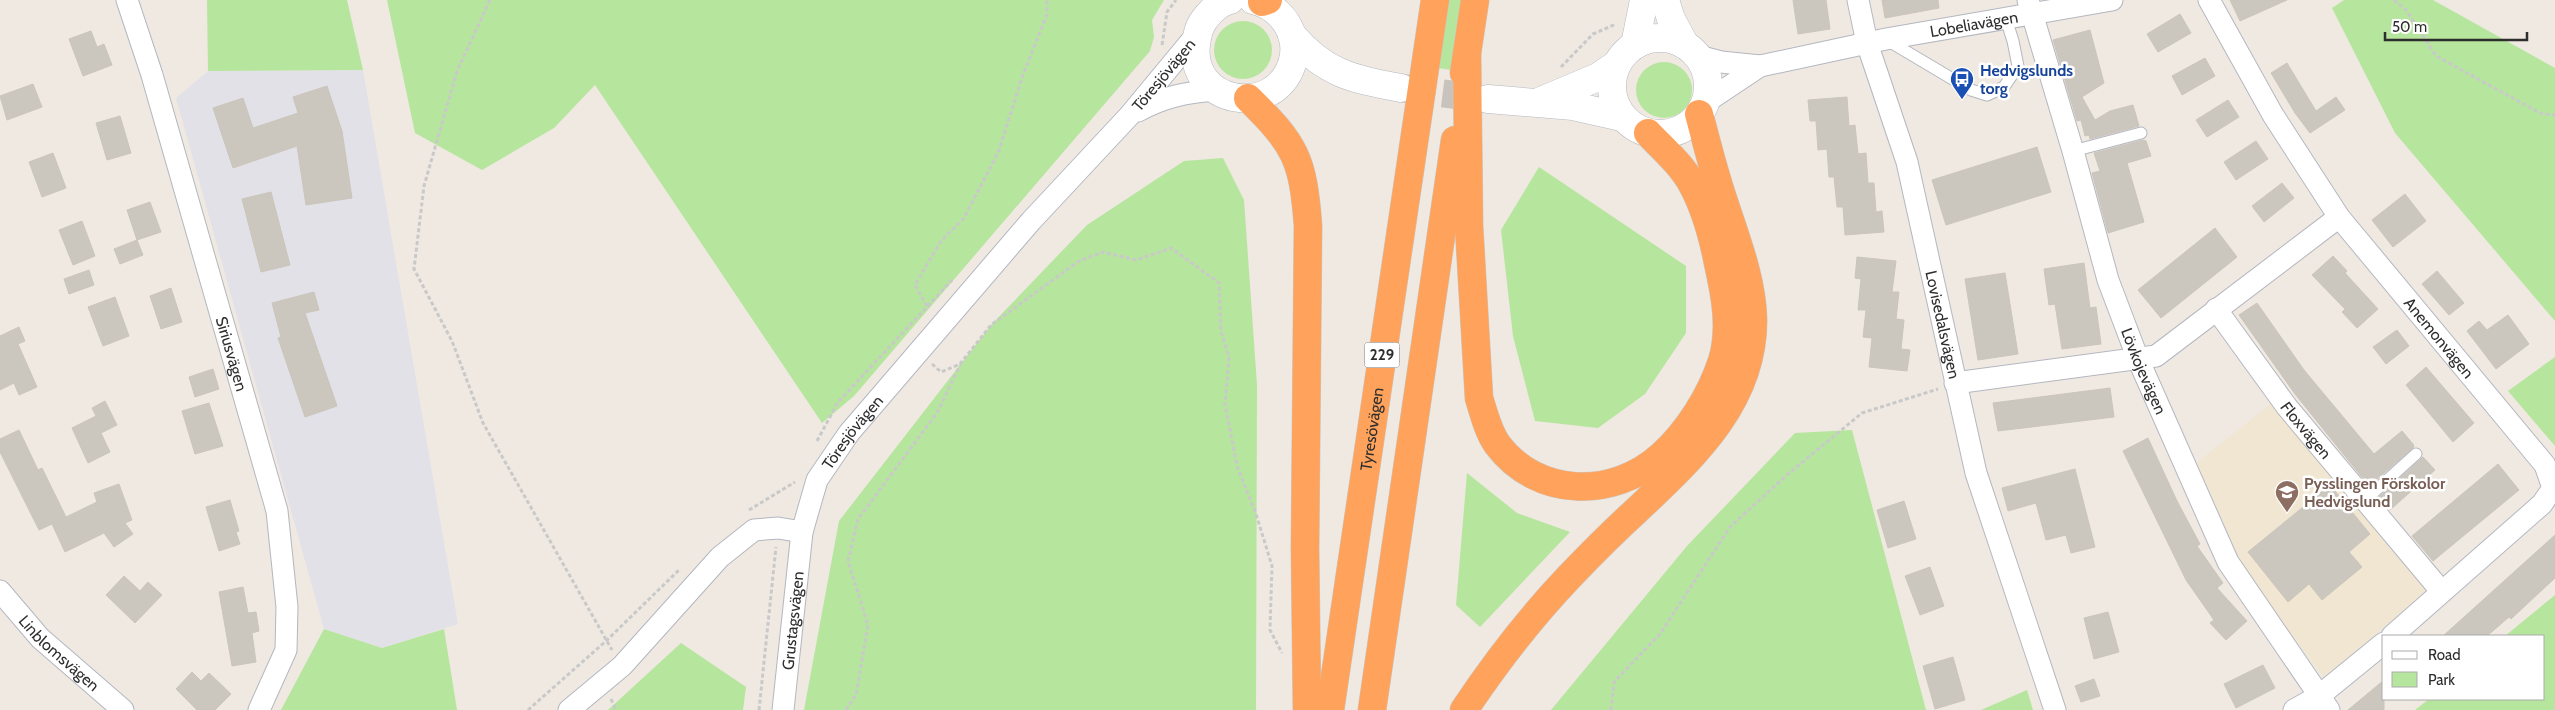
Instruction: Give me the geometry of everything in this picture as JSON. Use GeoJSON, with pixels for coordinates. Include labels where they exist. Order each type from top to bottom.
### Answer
{"type":"FeatureCollection","features":[{"type":"Feature","properties":{"kind":"highway","name":"Tyresövägen"},"geometry":{"type":"LineString","coordinates":[[1330,710],[1434,0]]}},
{"type":"Feature","properties":{"kind":"highway","name":"229"},"geometry":{"type":"LineString","coordinates":[[1372,710],[1475,0]]}},
{"type":"Feature","properties":{"kind":"highway"},"geometry":{"type":"LineString","coordinates":[[1467,55],[1469,226],[1479,398],[1486,421],[1497,444],[1512,460],[1531,474],[1551,483],[1573,487],[1595,487],[1620,481],[1638,472],[1661,456],[1685,429],[1708,394],[1722,359],[1726,330],[1726,296],[1713,238],[1692,185],[1674,159],[1648,132]]}},
{"type":"Feature","properties":{"kind":"highway"},"geometry":{"type":"LineString","coordinates":[[1248,98],[1288,140],[1298,162],[1305,186],[1308,226],[1305,548],[1307,710]]}},
{"type":"Feature","properties":{"kind":"highway"},"geometry":{"type":"LineString","coordinates":[[1464,710],[1492,668],[1528,622],[1612,533],[1697,451],[1719,424],[1735,396],[1751,343],[1752,319],[1750,296],[1740,254],[1711,163],[1702,108]]}},
{"type":"Feature","properties":{"kind":"street","name":"Siriusvägen"},"geometry":{"type":"LineString","coordinates":[[127,0],[152,75],[277,511],[287,607],[286,650],[259,710]]}},
{"type":"Feature","properties":{"kind":"street"},"geometry":{"type":"LineString","coordinates":[[1230,0],[1199,19],[1195,55],[1201,75],[1216,90],[1231,98],[1264,96],[1302,78],[1340,74],[1402,88]]}},
{"type":"Feature","properties":{"kind":"street"},"geometry":{"type":"LineString","coordinates":[[1665,0],[1671,19],[1708,73],[1710,90],[1702,108]]}},
{"type":"Feature","properties":{"kind":"street","name":"Lovisedalsvägen"},"geometry":{"type":"LineString","coordinates":[[1858,0],[1876,41],[1907,162],[1976,473],[2055,710]]}},
{"type":"Feature","properties":{"kind":"street","name":"Lobeliavägen"},"geometry":{"type":"LineString","coordinates":[[1876,41],[2006,19],[2030,7],[2112,0]]}},
{"type":"Feature","properties":{"kind":"street","name":"Anemonvägen"},"geometry":{"type":"LineString","coordinates":[[2208,0],[2273,115],[2339,217],[2545,465],[2553,488],[2542,504],[2393,635]]}},
{"type":"Feature","properties":{"kind":"street"},"geometry":{"type":"LineString","coordinates":[[1261,1],[1274,8],[1287,23],[1292,35],[1295,55],[1288,74],[1278,88]]}},
{"type":"Feature","properties":{"kind":"street","name":"Lövkojevägen"},"geometry":{"type":"LineString","coordinates":[[2030,7],[2073,151],[2108,280],[2138,359],[2228,562],[2324,703]]}},
{"type":"Feature","properties":{"kind":"street","name":"Töresjövägen"},"geometry":{"type":"LineString","coordinates":[[802,532],[817,480],[849,433],[1031,221],[1129,116],[1199,19]]}},
{"type":"Feature","properties":{"kind":"street"},"geometry":{"type":"LineString","coordinates":[[1540,102],[1590,81],[1616,66],[1625,53],[1640,22],[1652,38],[1670,39],[1721,62],[1760,66],[1876,41]]}},
{"type":"Feature","properties":{"kind":"street"},"geometry":{"type":"LineString","coordinates":[[1292,35],[1306,51],[1340,74]]}},
{"type":"Feature","properties":{"kind":"street"},"geometry":{"type":"LineString","coordinates":[[1616,66],[1612,93],[1615,105],[1622,117],[1633,126],[1648,132],[1672,133],[1687,126],[1702,108],[1760,66]]}},
{"type":"Feature","properties":{"kind":"street","name":"Töresjövägen"},"geometry":{"type":"LineString","coordinates":[[1129,116],[1164,98],[1216,90]]}},
{"type":"Feature","properties":{"kind":"street"},"geometry":{"type":"LineString","coordinates":[[1488,99],[1573,106],[1622,117]]}},
{"type":"Feature","properties":{"kind":"street"},"geometry":{"type":"LineString","coordinates":[[1955,383],[2156,356],[2339,217]]}},
{"type":"Feature","properties":{"kind":"street","name":"Floxvägen"},"geometry":{"type":"LineString","coordinates":[[2216,309],[2287,407],[2442,592]]}},
{"type":"Feature","properties":{"kind":"street"},"geometry":{"type":"LineString","coordinates":[[569,710],[622,666],[720,558],[754,530],[778,528],[802,532]]}},
{"type":"Feature","properties":{"kind":"street","name":"Grustagsvägen"},"geometry":{"type":"LineString","coordinates":[[782,710],[802,532]]}},
{"type":"Feature","properties":{"kind":"street","name":"Linblomsvägen"},"geometry":{"type":"LineString","coordinates":[[0,591],[40,638],[122,710]]}},
{"type":"Feature","properties":{"kind":"street"},"geometry":{"type":"LineString","coordinates":[[2294,710],[2324,703],[2382,645]]}},
{"type":"Feature","properties":{"kind":"lane"},"geometry":{"type":"LineString","coordinates":[[1876,41],[1971,90],[1987,95],[2004,87],[2018,66],[2014,41],[2006,19]]}},
{"type":"Feature","properties":{"kind":"lane"},"geometry":{"type":"LineString","coordinates":[[2073,151],[2141,133]]}},
{"type":"Feature","properties":{"kind":"lane"},"geometry":{"type":"LineString","coordinates":[[2364,501],[2416,454]]}},
{"type":"Feature","properties":{"kind":"path"},"geometry":{"type":"LineString","coordinates":[[490,0],[457,71],[424,186],[414,269],[452,341],[483,423],[622,666]]}},
{"type":"Feature","properties":{"kind":"path"},"geometry":{"type":"LineString","coordinates":[[927,306],[915,285],[941,241],[964,218],[998,153],[1023,75],[1047,14],[1047,0]]}},
{"type":"Feature","properties":{"kind":"path"},"geometry":{"type":"LineString","coordinates":[[2394,0],[2406,10],[2436,56],[2542,114],[2555,115]]}},
{"type":"Feature","properties":{"kind":"path"},"geometry":{"type":"LineString","coordinates":[[1559,70],[1593,34],[1610,25],[1640,22]]}},
{"type":"Feature","properties":{"kind":"path"},"geometry":{"type":"LineString","coordinates":[[846,710],[856,695],[868,625],[848,561],[858,519],[938,413],[960,364],[991,325],[1079,262],[1103,252],[1136,260],[1172,248],[1219,283],[1221,332],[1229,357],[1225,404],[1237,466],[1256,514],[1272,566],[1270,630],[1283,654]]}},
{"type":"Feature","properties":{"kind":"path"},"geometry":{"type":"LineString","coordinates":[[918,352],[941,372],[960,364]]}},
{"type":"Feature","properties":{"kind":"path"},"geometry":{"type":"LineString","coordinates":[[1611,710],[1614,682],[1660,634],[1730,527],[1788,474],[1862,413],[1955,383]]}},
{"type":"Feature","properties":{"kind":"path"},"geometry":{"type":"LineString","coordinates":[[742,514],[796,482]]}},
{"type":"Feature","properties":{"kind":"path"},"geometry":{"type":"LineString","coordinates":[[528,710],[606,641],[684,565]]}},
{"type":"Feature","properties":{"kind":"shaded area"},"geometry":{"type":"Polygon","coordinates":[[[363,70],[458,624],[382,648],[324,629],[176,98],[208,71],[363,70]]]}},
{"type":"Feature","properties":{"kind":"shaded area","name":"Pysslingen Förskolor Hedvigslund"},"geometry":{"type":"Polygon","coordinates":[[[2272,403],[2426,590],[2325,679],[2232,557],[2190,468],[2272,403]]]}},
{"type":"Feature","properties":{"kind":"green space"},"geometry":{"type":"Polygon","coordinates":[[[207,0],[347,0],[363,70],[208,71],[207,0]]]}},
{"type":"Feature","properties":{"kind":"green space"},"geometry":{"type":"Polygon","coordinates":[[[387,0],[1164,0],[1152,20],[1154,37],[1150,51],[854,396],[822,423],[595,85],[554,128],[482,170],[415,133],[387,0]]]}},
{"type":"Feature","properties":{"kind":"green space"},"geometry":{"type":"Polygon","coordinates":[[[1448,0],[1461,0],[1451,70],[1438,68],[1448,0]]]}},
{"type":"Feature","properties":{"kind":"green space"},"geometry":{"type":"Polygon","coordinates":[[[2344,0],[2433,0],[2555,68],[2555,321],[2395,133],[2332,8],[2344,0]]]}},
{"type":"Feature","properties":{"kind":"green space"},"geometry":{"type":"Polygon","coordinates":[[[1243,21],[1254,23],[1267,34],[1272,50],[1270,61],[1259,74],[1243,79],[1232,77],[1219,66],[1214,50],[1216,39],[1227,26],[1243,21]]]}},
{"type":"Feature","properties":{"kind":"green space"},"geometry":{"type":"Polygon","coordinates":[[[1664,62],[1675,64],[1684,70],[1690,79],[1692,90],[1690,101],[1684,110],[1675,116],[1664,118],[1653,116],[1644,110],[1638,101],[1636,90],[1638,79],[1644,70],[1653,64],[1664,62]]]}},
{"type":"Feature","properties":{"kind":"green space"},"geometry":{"type":"Polygon","coordinates":[[[1223,158],[1244,200],[1257,385],[1256,710],[804,710],[839,521],[991,325],[1087,225],[1184,161],[1223,158]]]}},
{"type":"Feature","properties":{"kind":"green space"},"geometry":{"type":"Polygon","coordinates":[[[1539,167],[1686,266],[1686,333],[1645,394],[1598,428],[1535,421],[1513,336],[1501,230],[1539,167]]]}},
{"type":"Feature","properties":{"kind":"green space"},"geometry":{"type":"Polygon","coordinates":[[[2555,357],[2555,446],[2508,391],[2555,357]]]}},
{"type":"Feature","properties":{"kind":"green space"},"geometry":{"type":"Polygon","coordinates":[[[1852,430],[1926,710],[1551,710],[1687,546],[1795,433],[1852,430]]]}},
{"type":"Feature","properties":{"kind":"green space"},"geometry":{"type":"Polygon","coordinates":[[[1467,473],[1517,513],[1570,532],[1480,627],[1456,605],[1467,473]]]}},
{"type":"Feature","properties":{"kind":"green space"},"geometry":{"type":"Polygon","coordinates":[[[2555,595],[2555,710],[2415,710],[2428,700],[2545,700],[2545,635],[2506,635],[2555,595]]]}},
{"type":"Feature","properties":{"kind":"green space"},"geometry":{"type":"Polygon","coordinates":[[[324,629],[382,648],[444,629],[457,710],[281,710],[324,629]]]}},
{"type":"Feature","properties":{"kind":"green space"},"geometry":{"type":"Polygon","coordinates":[[[681,643],[746,687],[743,710],[608,710],[681,643]]]}},
{"type":"Feature","properties":{"kind":"green space"},"geometry":{"type":"Polygon","coordinates":[[[2027,690],[2033,710],[1981,710],[2027,690]]]}},
{"type":"Feature","properties":{"kind":"building"},"geometry":{"type":"Polygon","coordinates":[[[1793,0],[1826,0],[1830,29],[1798,34],[1793,0]]]}},
{"type":"Feature","properties":{"kind":"building"},"geometry":{"type":"Polygon","coordinates":[[[1882,0],[1938,0],[1939,8],[1885,18],[1882,0]]]}},
{"type":"Feature","properties":{"kind":"building"},"geometry":{"type":"Polygon","coordinates":[[[2230,0],[2287,0],[2240,21],[2230,0]]]}},
{"type":"Feature","properties":{"kind":"building"},"geometry":{"type":"Polygon","coordinates":[[[2180,14],[2191,33],[2158,52],[2147,34],[2180,14]]]}},
{"type":"Feature","properties":{"kind":"building"},"geometry":{"type":"Polygon","coordinates":[[[2090,30],[2104,83],[2082,97],[2095,120],[2110,111],[2133,105],[2139,126],[2090,139],[2089,135],[2085,136],[2081,120],[2077,121],[2053,40],[2090,30]]]}},
{"type":"Feature","properties":{"kind":"building"},"geometry":{"type":"Polygon","coordinates":[[[91,31],[97,47],[104,44],[112,65],[83,76],[69,39],[91,31]]]}},
{"type":"Feature","properties":{"kind":"building"},"geometry":{"type":"Polygon","coordinates":[[[2205,58],[2215,76],[2182,95],[2172,76],[2205,58]]]}},
{"type":"Feature","properties":{"kind":"building"},"geometry":{"type":"Polygon","coordinates":[[[2287,63],[2316,111],[2336,97],[2345,110],[2310,133],[2295,113],[2271,73],[2287,63]]]}},
{"type":"Feature","properties":{"kind":"building"},"geometry":{"type":"Polygon","coordinates":[[[33,84],[42,107],[7,120],[0,96],[33,84]]]}},
{"type":"Feature","properties":{"kind":"building"},"geometry":{"type":"Polygon","coordinates":[[[327,86],[342,131],[352,198],[306,205],[297,146],[233,168],[213,108],[243,98],[253,128],[298,113],[293,97],[327,86]]]}},
{"type":"Feature","properties":{"kind":"building"},"geometry":{"type":"Polygon","coordinates":[[[1847,97],[1849,126],[1855,125],[1858,154],[1866,153],[1868,183],[1874,183],[1876,212],[1882,211],[1884,232],[1845,235],[1843,207],[1837,207],[1834,177],[1829,177],[1827,149],[1818,150],[1816,121],[1810,121],[1808,100],[1847,97]]]}},
{"type":"Feature","properties":{"kind":"building"},"geometry":{"type":"Polygon","coordinates":[[[2228,100],[2239,117],[2207,137],[2196,120],[2228,100]]]}},
{"type":"Feature","properties":{"kind":"building"},"geometry":{"type":"Polygon","coordinates":[[[120,116],[131,153],[107,160],[96,123],[120,116]]]}},
{"type":"Feature","properties":{"kind":"building"},"geometry":{"type":"Polygon","coordinates":[[[2143,140],[2146,141],[2151,156],[2127,163],[2144,222],[2108,233],[2092,173],[2100,171],[2094,153],[2143,140]]]}},
{"type":"Feature","properties":{"kind":"building"},"geometry":{"type":"Polygon","coordinates":[[[2256,141],[2268,159],[2236,180],[2224,162],[2256,141]]]}},
{"type":"Feature","properties":{"kind":"building"},"geometry":{"type":"Polygon","coordinates":[[[2037,147],[2051,192],[1946,225],[1932,180],[2037,147]]]}},
{"type":"Feature","properties":{"kind":"building"},"geometry":{"type":"Polygon","coordinates":[[[53,153],[66,188],[42,197],[29,162],[53,153]]]}},
{"type":"Feature","properties":{"kind":"building"},"geometry":{"type":"Polygon","coordinates":[[[2282,183],[2294,198],[2264,222],[2252,206],[2282,183]]]}},
{"type":"Feature","properties":{"kind":"building"},"geometry":{"type":"Polygon","coordinates":[[[271,192],[290,265],[261,272],[242,199],[271,192]]]}},
{"type":"Feature","properties":{"kind":"building"},"geometry":{"type":"Polygon","coordinates":[[[2405,194],[2426,221],[2393,247],[2372,220],[2405,194]]]}},
{"type":"Feature","properties":{"kind":"building"},"geometry":{"type":"Polygon","coordinates":[[[150,202],[161,232],[137,240],[127,210],[150,202]]]}},
{"type":"Feature","properties":{"kind":"building"},"geometry":{"type":"Polygon","coordinates":[[[82,221],[95,256],[73,265],[59,230],[82,221]]]}},
{"type":"Feature","properties":{"kind":"building"},"geometry":{"type":"Polygon","coordinates":[[[2215,228],[2237,257],[2161,318],[2138,290],[2215,228]]]}},
{"type":"Feature","properties":{"kind":"building"},"geometry":{"type":"Polygon","coordinates":[[[137,240],[143,255],[120,264],[114,249],[137,240]]]}},
{"type":"Feature","properties":{"kind":"building"},"geometry":{"type":"Polygon","coordinates":[[[2333,256],[2347,271],[2345,273],[2378,309],[2357,328],[2342,312],[2345,309],[2312,275],[2333,256]]]}},
{"type":"Feature","properties":{"kind":"building"},"geometry":{"type":"Polygon","coordinates":[[[1857,257],[1896,261],[1892,292],[1899,292],[1896,319],[1904,320],[1901,349],[1910,350],[1907,371],[1869,367],[1872,338],[1863,337],[1866,310],[1858,310],[1861,279],[1855,278],[1857,257]]]}},
{"type":"Feature","properties":{"kind":"building"},"geometry":{"type":"Polygon","coordinates":[[[2084,263],[2090,308],[2096,307],[2101,344],[2062,349],[2055,304],[2049,305],[2044,269],[2084,263]]]}},
{"type":"Feature","properties":{"kind":"building"},"geometry":{"type":"Polygon","coordinates":[[[89,270],[94,285],[69,294],[64,279],[89,270]]]}},
{"type":"Feature","properties":{"kind":"building"},"geometry":{"type":"Polygon","coordinates":[[[2437,271],[2464,303],[2449,315],[2422,284],[2437,271]]]}},
{"type":"Feature","properties":{"kind":"building"},"geometry":{"type":"Polygon","coordinates":[[[2005,273],[2018,354],[1978,360],[1965,279],[2005,273]]]}},
{"type":"Feature","properties":{"kind":"building"},"geometry":{"type":"Polygon","coordinates":[[[171,288],[182,322],[161,329],[150,296],[171,288]]]}},
{"type":"Feature","properties":{"kind":"building"},"geometry":{"type":"Polygon","coordinates":[[[314,292],[319,310],[305,313],[337,406],[305,417],[278,338],[281,337],[272,303],[314,292]]]}},
{"type":"Feature","properties":{"kind":"building"},"geometry":{"type":"Polygon","coordinates":[[[115,297],[129,336],[103,346],[88,307],[115,297]]]}},
{"type":"Feature","properties":{"kind":"building"},"geometry":{"type":"Polygon","coordinates":[[[2257,303],[2304,370],[2374,454],[2402,431],[2413,444],[2414,447],[2369,486],[2295,394],[2239,315],[2257,303]]]}},
{"type":"Feature","properties":{"kind":"building"},"geometry":{"type":"Polygon","coordinates":[[[2508,315],[2529,344],[2496,369],[2467,331],[2479,321],[2487,330],[2508,315]]]}},
{"type":"Feature","properties":{"kind":"building"},"geometry":{"type":"Polygon","coordinates":[[[19,327],[25,341],[18,344],[37,387],[19,395],[14,383],[0,390],[0,336],[19,327]]]}},
{"type":"Feature","properties":{"kind":"building"},"geometry":{"type":"Polygon","coordinates":[[[2397,330],[2409,346],[2386,364],[2373,347],[2397,330]]]}},
{"type":"Feature","properties":{"kind":"building"},"geometry":{"type":"Polygon","coordinates":[[[2426,367],[2474,423],[2453,442],[2406,385],[2426,367]]]}},
{"type":"Feature","properties":{"kind":"building"},"geometry":{"type":"Polygon","coordinates":[[[213,369],[219,389],[195,397],[189,377],[213,369]]]}},
{"type":"Feature","properties":{"kind":"building"},"geometry":{"type":"Polygon","coordinates":[[[2110,388],[2114,417],[1998,431],[1993,403],[2110,388]]]}},
{"type":"Feature","properties":{"kind":"building"},"geometry":{"type":"Polygon","coordinates":[[[105,401],[117,425],[101,433],[110,452],[88,463],[72,428],[96,416],[92,408],[105,401]]]}},
{"type":"Feature","properties":{"kind":"building"},"geometry":{"type":"Polygon","coordinates":[[[209,403],[223,446],[195,454],[182,411],[209,403]]]}},
{"type":"Feature","properties":{"kind":"building"},"geometry":{"type":"Polygon","coordinates":[[[19,430],[38,470],[42,468],[66,517],[97,502],[94,493],[119,484],[132,520],[125,523],[133,534],[114,547],[104,533],[65,552],[52,524],[39,530],[0,452],[0,439],[19,430]]]}},
{"type":"Feature","properties":{"kind":"building"},"geometry":{"type":"Polygon","coordinates":[[[2148,438],[2177,501],[2200,544],[2197,546],[2223,583],[2217,588],[2247,621],[2226,640],[2210,623],[2214,620],[2186,580],[2123,451],[2148,438]]]}},
{"type":"Feature","properties":{"kind":"building"},"geometry":{"type":"Polygon","coordinates":[[[2423,457],[2435,470],[2390,510],[2379,497],[2423,457]]]}},
{"type":"Feature","properties":{"kind":"building"},"geometry":{"type":"Polygon","coordinates":[[[2498,464],[2519,490],[2433,561],[2412,536],[2498,464]]]}},
{"type":"Feature","properties":{"kind":"building"},"geometry":{"type":"Polygon","coordinates":[[[2075,469],[2095,547],[2071,553],[2066,535],[2046,540],[2036,503],[2008,511],[2002,488],[2075,469]]]}},
{"type":"Feature","properties":{"kind":"building"},"geometry":{"type":"Polygon","coordinates":[[[2330,485],[2370,534],[2349,552],[2362,567],[2322,600],[2309,584],[2288,602],[2248,552],[2330,485]]]}},
{"type":"Feature","properties":{"kind":"building"},"geometry":{"type":"Polygon","coordinates":[[[230,500],[239,531],[236,532],[240,544],[219,551],[206,507],[230,500]]]}},
{"type":"Feature","properties":{"kind":"building"},"geometry":{"type":"Polygon","coordinates":[[[1904,501],[1916,539],[1888,548],[1877,510],[1904,501]]]}},
{"type":"Feature","properties":{"kind":"building"},"geometry":{"type":"Polygon","coordinates":[[[2555,535],[2555,578],[2511,619],[2509,617],[2488,635],[2444,635],[2555,535]]]}},
{"type":"Feature","properties":{"kind":"building"},"geometry":{"type":"Polygon","coordinates":[[[1930,567],[1944,606],[1920,615],[1905,576],[1930,567]]]}},
{"type":"Feature","properties":{"kind":"building"},"geometry":{"type":"Polygon","coordinates":[[[124,576],[140,591],[148,582],[162,595],[135,623],[106,595],[124,576]]]}},
{"type":"Feature","properties":{"kind":"building"},"geometry":{"type":"Polygon","coordinates":[[[243,587],[248,613],[256,612],[259,631],[252,633],[256,662],[232,666],[219,592],[243,587]]]}},
{"type":"Feature","properties":{"kind":"building"},"geometry":{"type":"Polygon","coordinates":[[[2108,612],[2119,652],[2094,659],[2084,618],[2108,612]]]}},
{"type":"Feature","properties":{"kind":"building"},"geometry":{"type":"Polygon","coordinates":[[[1953,657],[1965,700],[1935,709],[1923,666],[1953,657]]]}},
{"type":"Feature","properties":{"kind":"building"},"geometry":{"type":"Polygon","coordinates":[[[2263,665],[2275,688],[2236,708],[2224,684],[2263,665]]]}},
{"type":"Feature","properties":{"kind":"building"},"geometry":{"type":"Polygon","coordinates":[[[192,672],[201,681],[209,673],[231,694],[215,710],[197,710],[176,689],[192,672]]]}},
{"type":"Feature","properties":{"kind":"building"},"geometry":{"type":"Polygon","coordinates":[[[2094,679],[2100,696],[2081,702],[2075,686],[2094,679]]]}},
{"type":"Feature","properties":{"kind":"building"},"geometry":{"type":"Polygon","coordinates":[[[2382,682],[2384,710],[2348,710],[2382,682]]]}},
{"type":"Feature","properties":{"kind":"tunnel"},"geometry":{"type":"LineString","coordinates":[[1401,88],[1488,99]]}},
{"type":"Feature","properties":{"kind":"place","name":"Hedvigslunds torg"},"geometry":{"type":"Point","coordinates":[1962,100]}},
{"type":"Feature","properties":{"kind":"place","name":"Pysslingen Förskolor Hedvigslund"},"geometry":{"type":"Point","coordinates":[2287,513]}}]}
